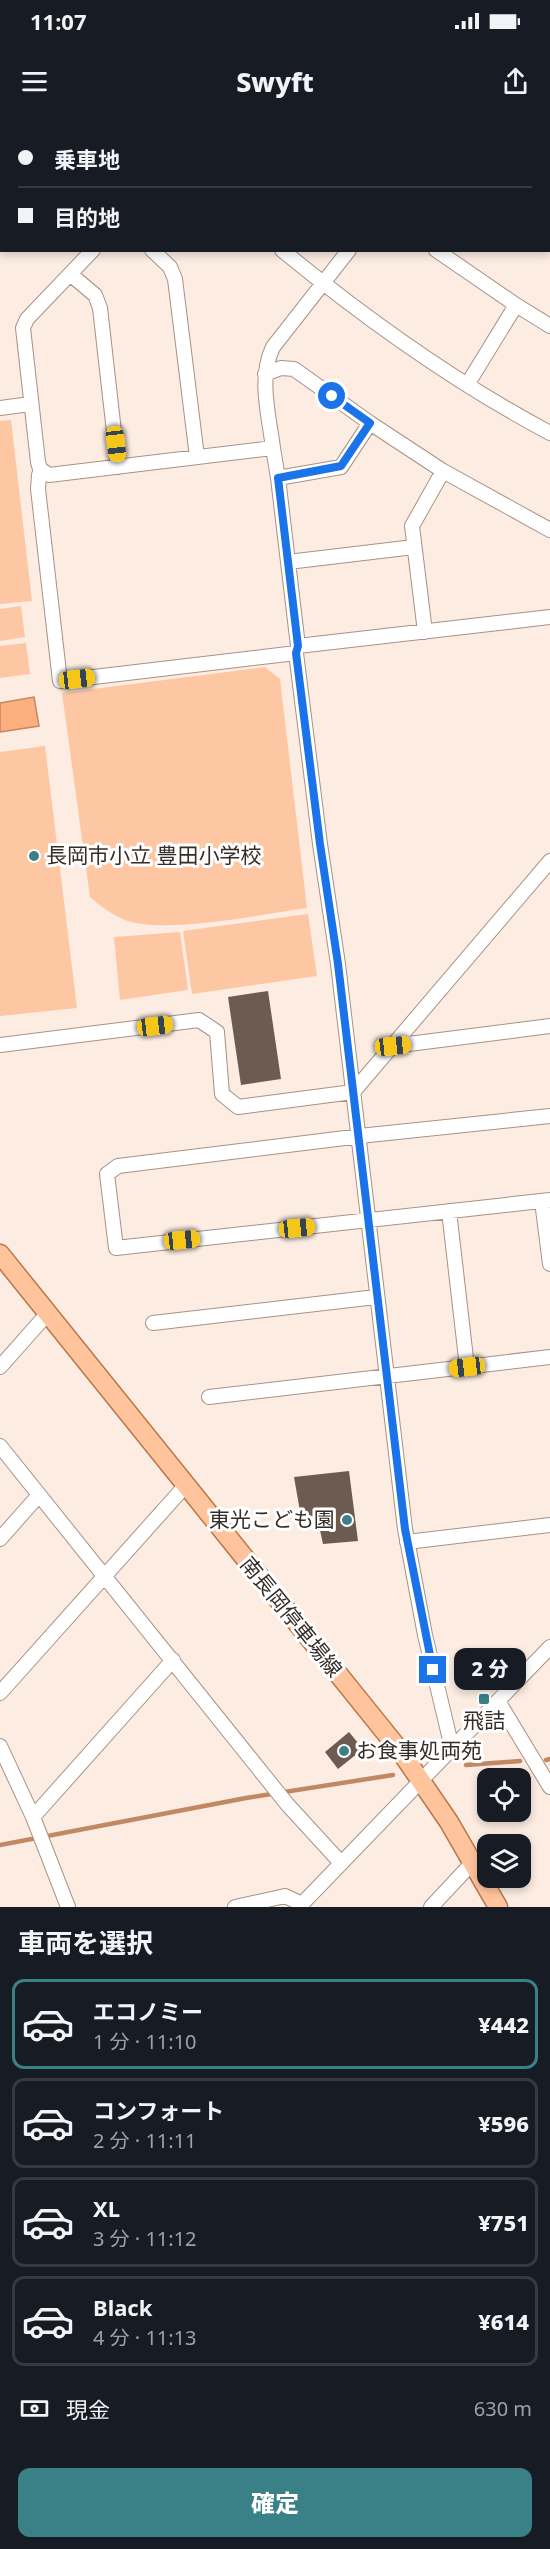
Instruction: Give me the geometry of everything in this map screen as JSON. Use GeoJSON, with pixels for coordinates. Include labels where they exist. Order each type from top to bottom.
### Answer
{"type":"FeatureCollection","features":[{"type":"Feature","properties":{"kind":"main road","name":"南長岡停車場線"},"geometry":{"type":"LineString","coordinates":[[0,1254],[421,1780],[474,1861],[498,1907]]}},
{"type":"Feature","properties":{"kind":"street"},"geometry":{"type":"LineString","coordinates":[[91,252],[24,323],[30,404],[38,462],[42,471],[49,475],[273,448]]}},
{"type":"Feature","properties":{"kind":"street"},"geometry":{"type":"LineString","coordinates":[[154,252],[170,267],[175,279],[197,457]]}},
{"type":"Feature","properties":{"kind":"street"},"geometry":{"type":"LineString","coordinates":[[284,252],[323,284],[405,344],[467,385],[550,433]]}},
{"type":"Feature","properties":{"kind":"street"},"geometry":{"type":"LineString","coordinates":[[347,252],[273,348],[265,374],[376,1297],[408,1542],[428,1647],[452,1748]]}},
{"type":"Feature","properties":{"kind":"street"},"geometry":{"type":"LineString","coordinates":[[439,252],[550,326]]}},
{"type":"Feature","properties":{"kind":"street"},"geometry":{"type":"LineString","coordinates":[[70,274],[95,295],[100,308],[118,467]]}},
{"type":"Feature","properties":{"kind":"street"},"geometry":{"type":"LineString","coordinates":[[467,385],[516,305]]}},
{"type":"Feature","properties":{"kind":"street"},"geometry":{"type":"LineString","coordinates":[[265,374],[281,368],[294,369],[443,471],[548,524]]}},
{"type":"Feature","properties":{"kind":"street"},"geometry":{"type":"LineString","coordinates":[[0,408],[30,404]]}},
{"type":"Feature","properties":{"kind":"street"},"geometry":{"type":"LineString","coordinates":[[278,478],[341,466],[370,423]]}},
{"type":"Feature","properties":{"kind":"street"},"geometry":{"type":"LineString","coordinates":[[42,471],[39,475],[38,489],[60,681],[550,617]]}},
{"type":"Feature","properties":{"kind":"street"},"geometry":{"type":"LineString","coordinates":[[425,632],[412,526],[443,471]]}},
{"type":"Feature","properties":{"kind":"street"},"geometry":{"type":"LineString","coordinates":[[288,562],[414,547]]}},
{"type":"Feature","properties":{"kind":"street"},"geometry":{"type":"LineString","coordinates":[[0,1045],[199,1020],[217,1032],[222,1094],[238,1107],[353,1092],[550,861]]}},
{"type":"Feature","properties":{"kind":"street"},"geometry":{"type":"LineString","coordinates":[[393,1046],[550,1026]]}},
{"type":"Feature","properties":{"kind":"street"},"geometry":{"type":"LineString","coordinates":[[550,1116],[118,1167],[107,1174],[116,1248],[546,1201],[550,1264]]}},
{"type":"Feature","properties":{"kind":"street"},"geometry":{"type":"LineString","coordinates":[[449,1211],[467,1367]]}},
{"type":"Feature","properties":{"kind":"street"},"geometry":{"type":"LineString","coordinates":[[153,1323],[376,1297]]}},
{"type":"Feature","properties":{"kind":"street"},"geometry":{"type":"LineString","coordinates":[[0,1366],[48,1313]]}},
{"type":"Feature","properties":{"kind":"street"},"geometry":{"type":"LineString","coordinates":[[209,1397],[550,1358]]}},
{"type":"Feature","properties":{"kind":"street"},"geometry":{"type":"LineString","coordinates":[[0,1446],[287,1804],[341,1863]]}},
{"type":"Feature","properties":{"kind":"street"},"geometry":{"type":"LineString","coordinates":[[0,1693],[186,1485]]}},
{"type":"Feature","properties":{"kind":"street"},"geometry":{"type":"LineString","coordinates":[[0,1539],[39,1495]]}},
{"type":"Feature","properties":{"kind":"street"},"geometry":{"type":"LineString","coordinates":[[408,1542],[550,1525]]}},
{"type":"Feature","properties":{"kind":"street"},"geometry":{"type":"LineString","coordinates":[[235,1907],[285,1896],[301,1905],[550,1647]]}},
{"type":"Feature","properties":{"kind":"street"},"geometry":{"type":"LineString","coordinates":[[35,1822],[173,1660]]}},
{"type":"Feature","properties":{"kind":"street"},"geometry":{"type":"LineString","coordinates":[[498,1701],[550,1787]]}},
{"type":"Feature","properties":{"kind":"street"},"geometry":{"type":"LineString","coordinates":[[0,1746],[35,1822],[68,1907]]}},
{"type":"Feature","properties":{"kind":"street"},"geometry":{"type":"LineString","coordinates":[[430,1907],[474,1861]]}},
{"type":"Feature","properties":{"kind":"shaded area"},"geometry":{"type":"Polygon","coordinates":[[[11,420],[32,601],[0,604],[0,421],[11,420]]]}},
{"type":"Feature","properties":{"kind":"shaded area"},"geometry":{"type":"Polygon","coordinates":[[[21,606],[25,637],[0,641],[0,609],[21,606]]]}},
{"type":"Feature","properties":{"kind":"shaded area"},"geometry":{"type":"Polygon","coordinates":[[[26,643],[30,674],[0,678],[0,646],[26,643]]]}},
{"type":"Feature","properties":{"kind":"shaded area"},"geometry":{"type":"Polygon","coordinates":[[[265,667],[280,679],[307,908],[214,922],[164,925],[142,924],[125,920],[111,913],[90,897],[62,693],[265,667]]]}},
{"type":"Feature","properties":{"kind":"shaded area"},"geometry":{"type":"Polygon","coordinates":[[[34,697],[39,726],[0,732],[0,703],[34,697]]]}},
{"type":"Feature","properties":{"kind":"shaded area","name":"長岡市小立 豊田小学校"},"geometry":{"type":"Polygon","coordinates":[[[45,746],[77,1008],[0,1016],[0,752],[45,746]]]}},
{"type":"Feature","properties":{"kind":"shaded area"},"geometry":{"type":"Polygon","coordinates":[[[308,914],[317,976],[192,994],[183,931],[308,914]]]}},
{"type":"Feature","properties":{"kind":"shaded area"},"geometry":{"type":"Polygon","coordinates":[[[180,932],[188,990],[120,1000],[114,937],[180,932]]]}},
{"type":"Feature","properties":{"kind":"building"},"geometry":{"type":"Polygon","coordinates":[[[268,991],[281,1079],[241,1085],[228,997],[268,991]]]}},
{"type":"Feature","properties":{"kind":"building","name":"東光こども園"},"geometry":{"type":"Polygon","coordinates":[[[349,1471],[358,1541],[323,1544],[317,1516],[301,1517],[294,1477],[349,1471]]]}},
{"type":"Feature","properties":{"kind":"building","name":"お食事処両苑"},"geometry":{"type":"Polygon","coordinates":[[[349,1732],[363,1749],[338,1769],[325,1752],[349,1732]]]}},
{"type":"Feature","properties":{"kind":"waterway"},"geometry":{"type":"LineString","coordinates":[[546,1760],[550,1759]]}},
{"type":"Feature","properties":{"kind":"waterway"},"geometry":{"type":"LineString","coordinates":[[466,1765],[520,1761]]}},
{"type":"Feature","properties":{"kind":"waterway"},"geometry":{"type":"LineString","coordinates":[[0,1845],[246,1798],[393,1775]]}},
{"type":"Feature","properties":{"kind":"place","name":"長岡市小立 豊田小学校"},"geometry":{"type":"Point","coordinates":[34,856]}},
{"type":"Feature","properties":{"kind":"place","name":"東光こども園"},"geometry":{"type":"Point","coordinates":[347,1520]}},
{"type":"Feature","properties":{"kind":"place","name":"飛詰"},"geometry":{"type":"Point","coordinates":[484,1699]}},
{"type":"Feature","properties":{"kind":"place","name":"お食事処両苑"},"geometry":{"type":"Point","coordinates":[344,1751]}},
{"type":"Feature","properties":{"kind":"route"},"geometry":{"type":"LineString","coordinates":[[332,396],[370,423],[341,466],[327,471],[278,478],[298,646],[296,653],[338,964],[405,1529],[433,1670]]}}]}
